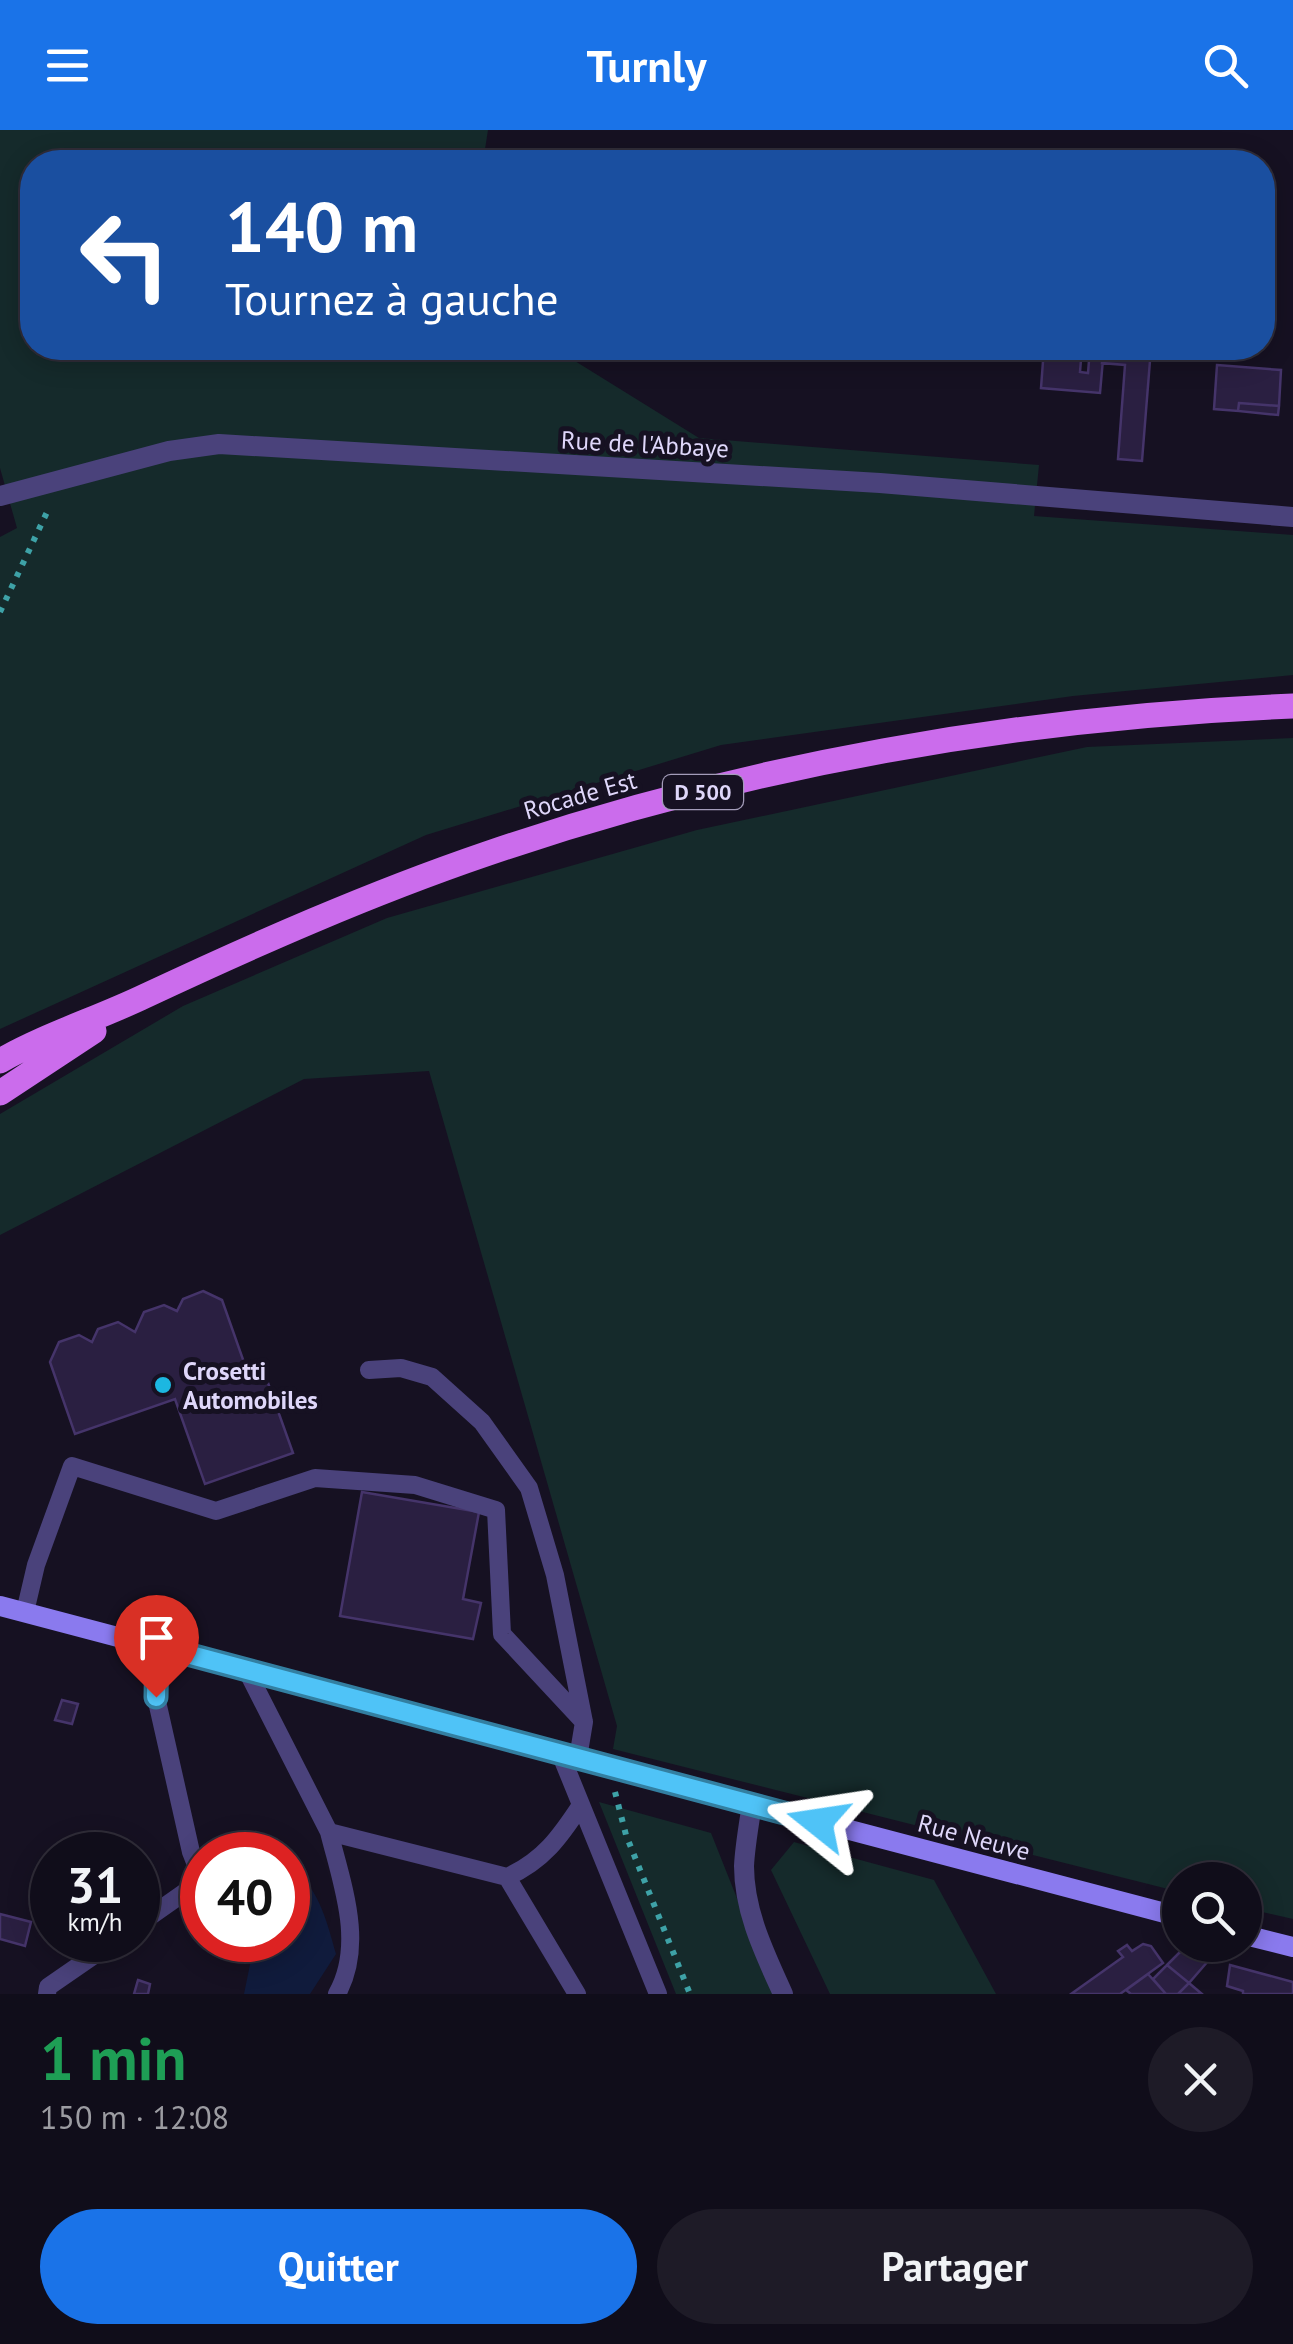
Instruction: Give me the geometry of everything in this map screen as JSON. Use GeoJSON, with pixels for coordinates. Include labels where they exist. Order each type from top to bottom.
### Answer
{"type":"FeatureCollection","features":[{"type":"Feature","properties":{"kind":"main road","name":"Rocade Est"},"geometry":{"type":"LineString","coordinates":[[144,997],[274,937],[451,867],[559,831],[688,796],[808,767],[995,732],[1098,718],[1293,706]]}},
{"type":"Feature","properties":{"kind":"main road","name":"D 500"},"geometry":{"type":"LineString","coordinates":[[0,1061],[144,997]]}},
{"type":"Feature","properties":{"kind":"main road","name":"D 500"},"geometry":{"type":"LineString","coordinates":[[0,1093],[144,997]]}},
{"type":"Feature","properties":{"kind":"street","name":"Rue de l'Abbaye"},"geometry":{"type":"LineString","coordinates":[[0,496],[169,451],[219,444],[880,483],[1293,517]]}},
{"type":"Feature","properties":{"kind":"street","name":"Rue Neuve"},"geometry":{"type":"LineString","coordinates":[[0,1606],[1162,1913]]}},
{"type":"Feature","properties":{"kind":"street"},"geometry":{"type":"LineString","coordinates":[[752,1804],[744,1867],[746,1892],[759,1940],[782,1994]]}},
{"type":"Feature","properties":{"kind":"street"},"geometry":{"type":"LineString","coordinates":[[1262,1939],[1293,1947]]}},
{"type":"Feature","properties":{"kind":"lane"},"geometry":{"type":"LineString","coordinates":[[369,1370],[401,1368],[432,1377],[482,1422],[529,1488],[555,1576],[584,1722],[569,1756],[581,1806],[658,1994]]}},
{"type":"Feature","properties":{"kind":"lane"},"geometry":{"type":"LineString","coordinates":[[25,1612],[36,1565],[72,1466],[216,1510],[315,1478],[415,1485],[496,1510],[502,1634],[584,1722]]}},
{"type":"Feature","properties":{"kind":"lane"},"geometry":{"type":"LineString","coordinates":[[157,1646],[156,1697],[186,1832]]}},
{"type":"Feature","properties":{"kind":"lane"},"geometry":{"type":"LineString","coordinates":[[246,1669],[329,1832],[350,1912],[348,1964],[336,1994]]}},
{"type":"Feature","properties":{"kind":"lane"},"geometry":{"type":"LineString","coordinates":[[329,1832],[507,1877],[529,1867],[552,1848],[581,1806]]}},
{"type":"Feature","properties":{"kind":"lane"},"geometry":{"type":"LineString","coordinates":[[507,1877],[577,1994]]}},
{"type":"Feature","properties":{"kind":"lane"},"geometry":{"type":"LineString","coordinates":[[47,1994],[48,1987],[84,1962]]}},
{"type":"Feature","properties":{"kind":"path"},"geometry":{"type":"LineString","coordinates":[[0,612],[50,506]]}},
{"type":"Feature","properties":{"kind":"path"},"geometry":{"type":"LineString","coordinates":[[608,1766],[626,1834],[690,1994]]}},
{"type":"Feature","properties":{"kind":"green space"},"geometry":{"type":"Polygon","coordinates":[[[0,130],[488,130],[485,150],[20,150],[20,360],[573,360],[699,438],[1039,465],[1034,516],[1293,535],[1293,675],[1073,696],[721,745],[426,835],[0,1029],[0,537],[17,528],[0,468],[0,130]]]}},
{"type":"Feature","properties":{"kind":"green space"},"geometry":{"type":"Polygon","coordinates":[[[1293,738],[1293,1919],[1262,1912],[1262,1862],[1162,1862],[1162,1887],[613,1749],[617,1726],[429,1071],[304,1079],[0,1235],[0,1114],[183,1006],[387,918],[697,830],[1087,747],[1293,738]]]}},
{"type":"Feature","properties":{"kind":"green space"},"geometry":{"type":"Polygon","coordinates":[[[599,1802],[711,1833],[775,1994],[676,1994],[599,1802]]]}},
{"type":"Feature","properties":{"kind":"green space"},"geometry":{"type":"Polygon","coordinates":[[[794,1842],[934,1880],[996,1994],[830,1994],[771,1870],[794,1842]]]}},
{"type":"Feature","properties":{"kind":"water"},"geometry":{"type":"Polygon","coordinates":[[[310,1888],[326,1919],[336,1954],[310,1994],[244,1994],[251,1962],[310,1962],[310,1888]]]}},
{"type":"Feature","properties":{"kind":"building"},"geometry":{"type":"Polygon","coordinates":[[[1043,360],[1081,360],[1080,372],[1088,373],[1089,360],[1103,360],[1100,393],[1041,388],[1043,360]]]}},
{"type":"Feature","properties":{"kind":"building"},"geometry":{"type":"Polygon","coordinates":[[[1150,360],[1142,461],[1118,459],[1125,365],[1102,363],[1150,360]]]}},
{"type":"Feature","properties":{"kind":"building"},"geometry":{"type":"Polygon","coordinates":[[[1217,365],[1281,370],[1279,406],[1239,403],[1238,411],[1214,409],[1217,365]]]}},
{"type":"Feature","properties":{"kind":"building"},"geometry":{"type":"Polygon","coordinates":[[[1239,403],[1279,406],[1278,415],[1238,411],[1239,403]]]}},
{"type":"Feature","properties":{"kind":"building","name":"Crosetti Automobiles"},"geometry":{"type":"Polygon","coordinates":[[[203,1291],[222,1300],[247,1371],[262,1366],[293,1453],[205,1484],[175,1399],[75,1434],[50,1362],[59,1342],[79,1335],[92,1342],[98,1329],[118,1322],[135,1332],[144,1312],[164,1305],[177,1311],[183,1299],[203,1291]]]}},
{"type":"Feature","properties":{"kind":"building"},"geometry":{"type":"Polygon","coordinates":[[[362,1492],[479,1512],[463,1599],[481,1603],[473,1639],[340,1616],[362,1492]]]}},
{"type":"Feature","properties":{"kind":"building"},"geometry":{"type":"Polygon","coordinates":[[[62,1700],[78,1704],[72,1724],[55,1720],[62,1700]]]}},
{"type":"Feature","properties":{"kind":"building"},"geometry":{"type":"Polygon","coordinates":[[[0,1914],[30,1922],[25,1946],[0,1939],[0,1914]]]}},
{"type":"Feature","properties":{"kind":"building"},"geometry":{"type":"Polygon","coordinates":[[[1143,1944],[1151,1946],[1163,1963],[1120,1994],[1071,1994],[1123,1957],[1118,1951],[1127,1945],[1132,1951],[1143,1944]]]}},
{"type":"Feature","properties":{"kind":"building"},"geometry":{"type":"Polygon","coordinates":[[[1170,1962],[1207,1962],[1189,1983],[1167,1965],[1170,1962]]]}},
{"type":"Feature","properties":{"kind":"building"},"geometry":{"type":"Polygon","coordinates":[[[1167,1965],[1189,1983],[1178,1994],[1166,1994],[1153,1979],[1167,1965]]]}},
{"type":"Feature","properties":{"kind":"building"},"geometry":{"type":"Polygon","coordinates":[[[1230,1965],[1293,1982],[1293,1994],[1243,1994],[1227,1986],[1230,1965]]]}},
{"type":"Feature","properties":{"kind":"building"},"geometry":{"type":"Polygon","coordinates":[[[1148,1974],[1166,1994],[1131,1994],[1126,1990],[1148,1974]]]}},
{"type":"Feature","properties":{"kind":"building"},"geometry":{"type":"Polygon","coordinates":[[[138,1980],[150,1984],[148,1994],[134,1994],[138,1980]]]}},
{"type":"Feature","properties":{"kind":"building"},"geometry":{"type":"Polygon","coordinates":[[[1189,1983],[1202,1994],[1178,1994],[1189,1983]]]}},
{"type":"Feature","properties":{"kind":"place","name":"Crosetti Automobiles"},"geometry":{"type":"Point","coordinates":[163,1385]}},
{"type":"Feature","properties":{"kind":"route"},"geometry":{"type":"LineString","coordinates":[[156,1697],[157,1646],[818,1822]]}}]}
